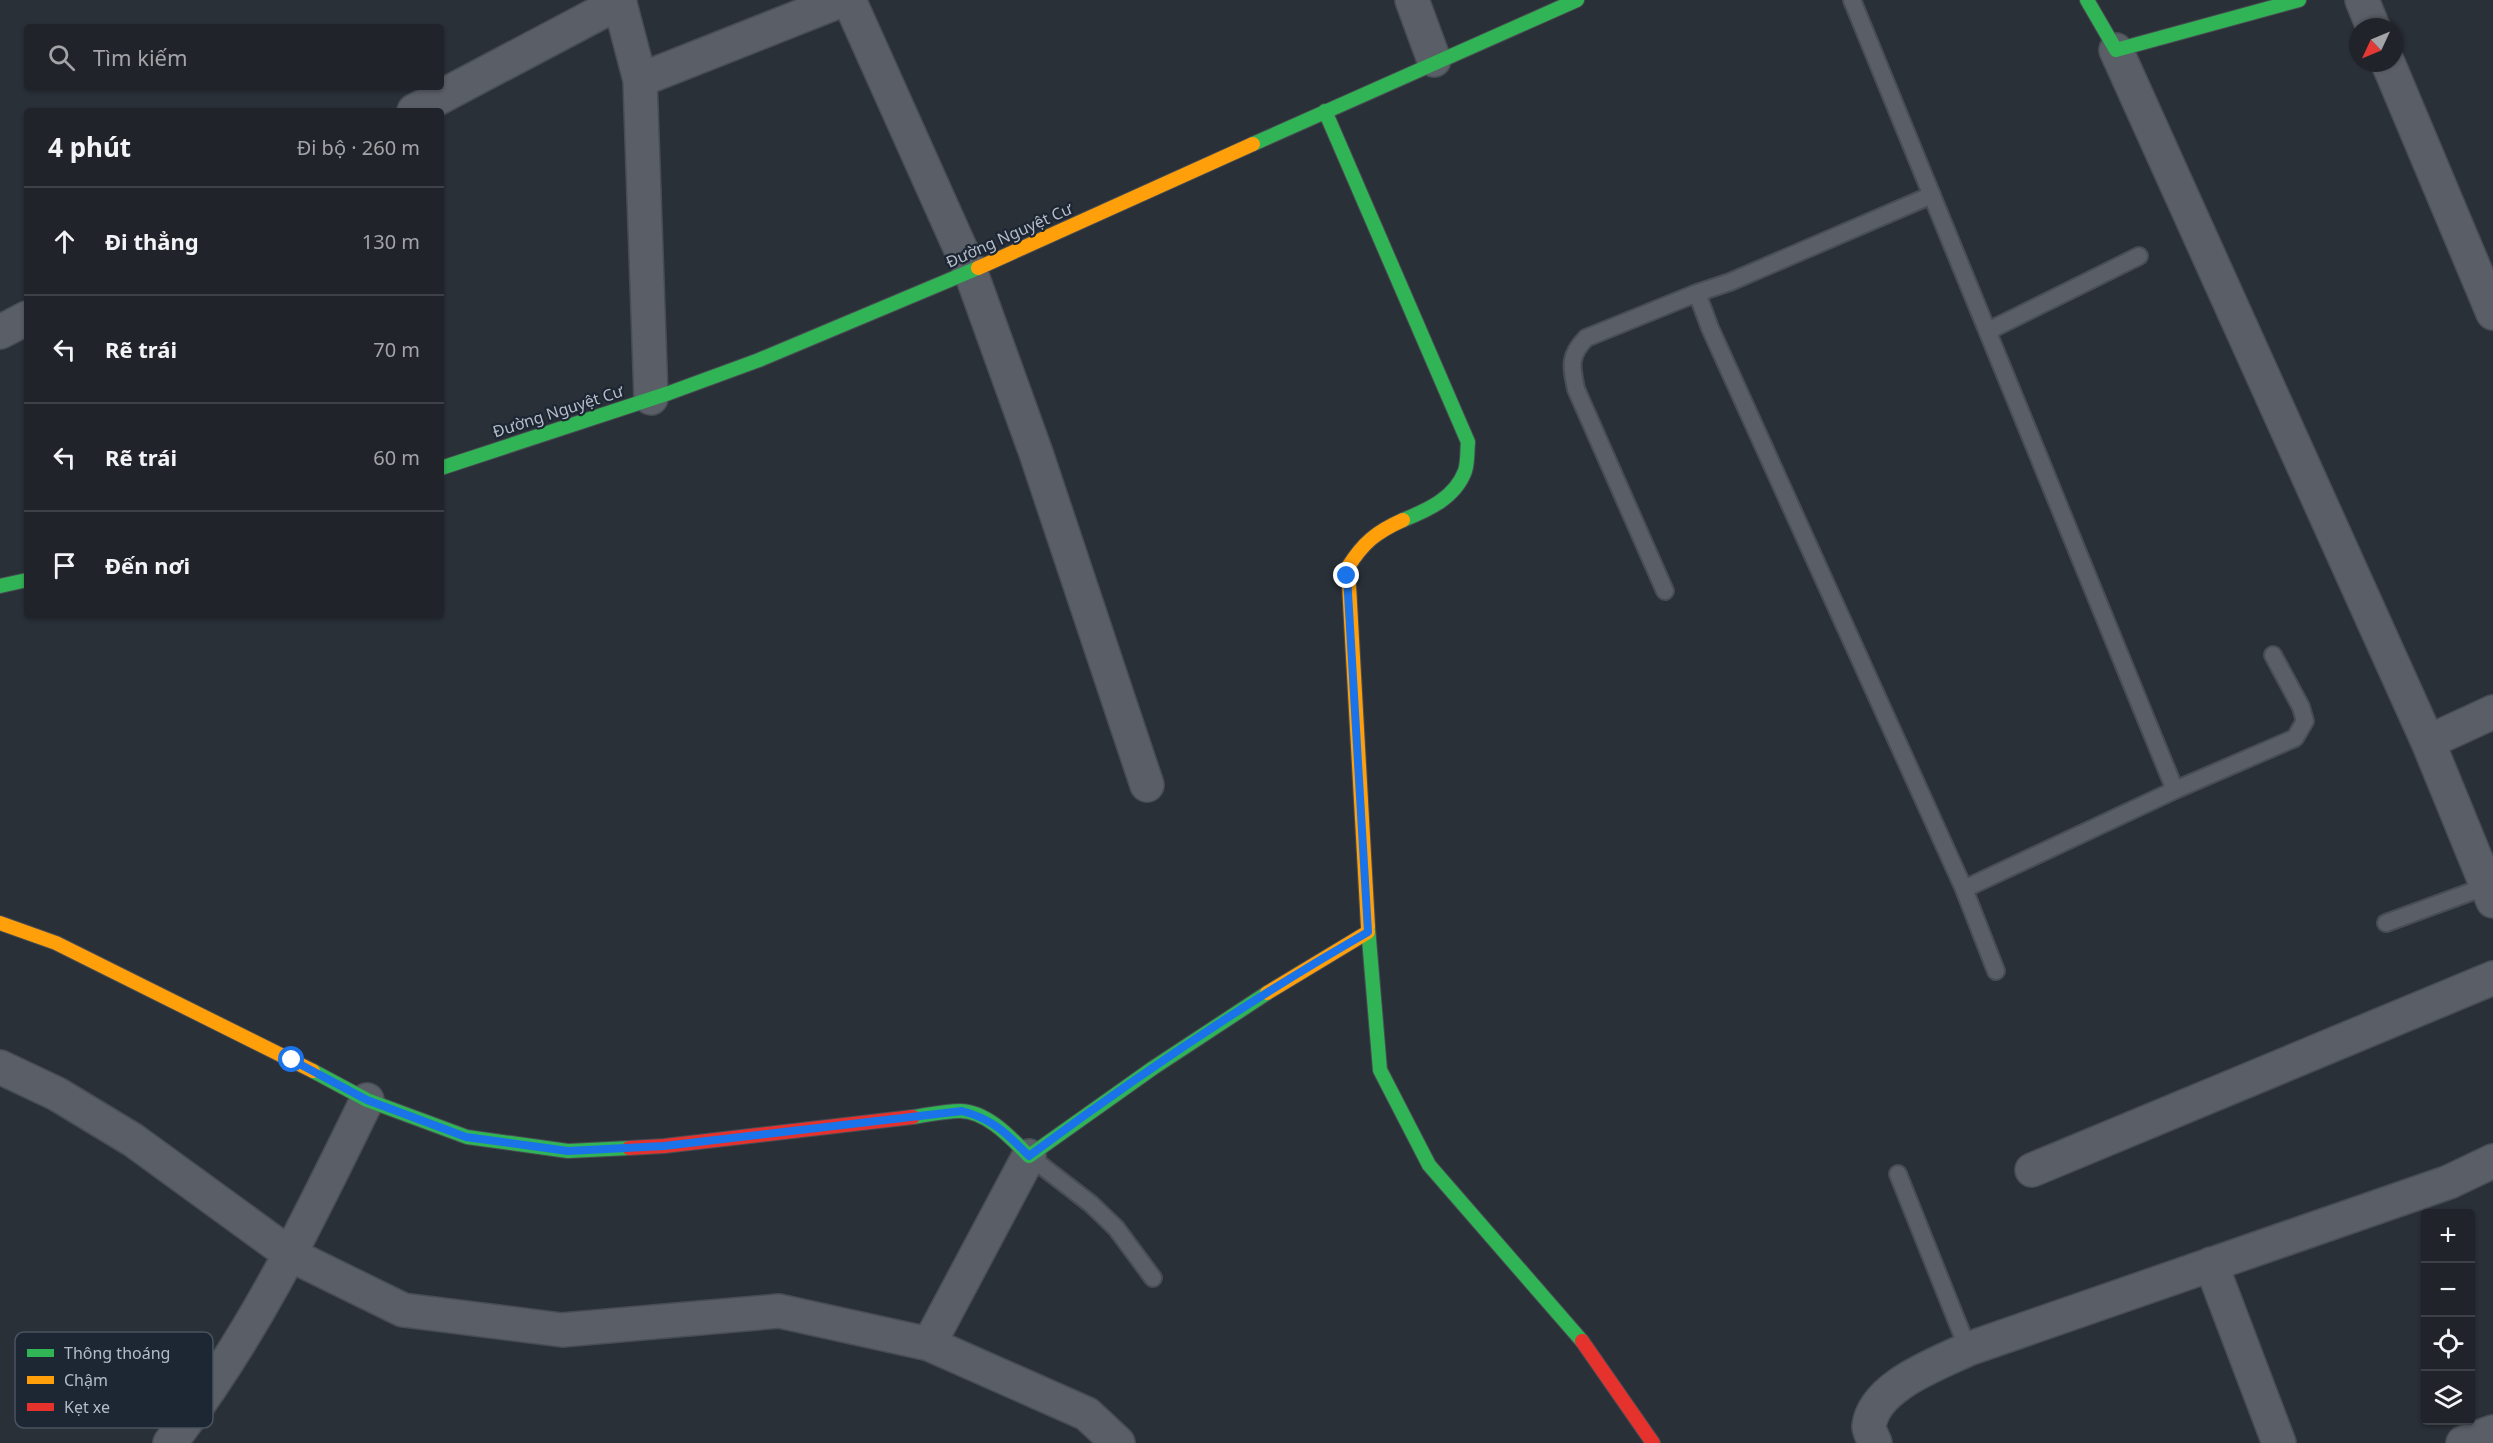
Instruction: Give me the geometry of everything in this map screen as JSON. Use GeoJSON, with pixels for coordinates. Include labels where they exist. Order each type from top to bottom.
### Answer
{"type":"FeatureCollection","features":[{"type":"Feature","properties":{"kind":"main road","name":"Đường Nguyệt Cư"},"geometry":{"type":"LineString","coordinates":[[444,467],[651,398],[801,343],[970,270],[1434,60],[1577,0]]}},
{"type":"Feature","properties":{"kind":"main road"},"geometry":{"type":"LineString","coordinates":[[2087,0],[2116,50],[2299,0]]}},
{"type":"Feature","properties":{"kind":"main road"},"geometry":{"type":"LineString","coordinates":[[1325,111],[1468,442],[1469,458],[1463,476],[1442,503],[1374,534],[1355,551],[1348,567],[1368,932],[1380,1070],[1429,1165],[1588,1348],[1653,1443]]}},
{"type":"Feature","properties":{"kind":"main road"},"geometry":{"type":"LineString","coordinates":[[0,586],[24,581]]}},
{"type":"Feature","properties":{"kind":"main road"},"geometry":{"type":"LineString","coordinates":[[0,923],[56,942],[367,1100],[466,1137],[568,1151],[664,1146],[962,1111],[980,1116],[997,1125],[1029,1156],[1100,1104],[1307,967],[1368,932]]}},
{"type":"Feature","properties":{"kind":"street"},"geometry":{"type":"LineString","coordinates":[[640,80],[842,0]]}},
{"type":"Feature","properties":{"kind":"street"},"geometry":{"type":"LineString","coordinates":[[849,0],[970,270],[1036,453],[1147,785]]}},
{"type":"Feature","properties":{"kind":"street"},"geometry":{"type":"LineString","coordinates":[[1412,0],[1434,60]]}},
{"type":"Feature","properties":{"kind":"street"},"geometry":{"type":"LineString","coordinates":[[2362,0],[2369,18]]}},
{"type":"Feature","properties":{"kind":"street"},"geometry":{"type":"LineString","coordinates":[[419,108],[606,3],[640,80],[651,398]]}},
{"type":"Feature","properties":{"kind":"street"},"geometry":{"type":"LineString","coordinates":[[2116,50],[2428,742],[2490,893]]}},
{"type":"Feature","properties":{"kind":"street"},"geometry":{"type":"LineString","coordinates":[[2392,72],[2493,314]]}},
{"type":"Feature","properties":{"kind":"street"},"geometry":{"type":"LineString","coordinates":[[0,332],[24,320]]}},
{"type":"Feature","properties":{"kind":"street"},"geometry":{"type":"LineString","coordinates":[[2428,742],[2493,712]]}},
{"type":"Feature","properties":{"kind":"street"},"geometry":{"type":"LineString","coordinates":[[2032,1170],[2493,978]]}},
{"type":"Feature","properties":{"kind":"street"},"geometry":{"type":"LineString","coordinates":[[0,1067],[57,1094],[133,1140],[291,1254],[403,1310],[562,1330],[779,1311],[928,1344],[1087,1414],[1118,1443]]}},
{"type":"Feature","properties":{"kind":"street"},"geometry":{"type":"LineString","coordinates":[[213,1385],[291,1254],[367,1100]]}},
{"type":"Feature","properties":{"kind":"street"},"geometry":{"type":"LineString","coordinates":[[928,1344],[1029,1156]]}},
{"type":"Feature","properties":{"kind":"street"},"geometry":{"type":"LineString","coordinates":[[1875,1443],[1869,1428],[1875,1406],[1904,1380],[1968,1348],[2449,1182],[2493,1161]]}},
{"type":"Feature","properties":{"kind":"street"},"geometry":{"type":"LineString","coordinates":[[2211,1264],[2279,1443]]}},
{"type":"Feature","properties":{"kind":"street"},"geometry":{"type":"LineString","coordinates":[[170,1443],[181,1428]]}},
{"type":"Feature","properties":{"kind":"street"},"geometry":{"type":"LineString","coordinates":[[2463,1443],[2493,1432]]}},
{"type":"Feature","properties":{"kind":"lane"},"geometry":{"type":"LineString","coordinates":[[1852,0],[2175,790]]}},
{"type":"Feature","properties":{"kind":"lane"},"geometry":{"type":"LineString","coordinates":[[1665,591],[1576,389],[1571,366],[1575,350],[1586,338],[1730,282],[1932,195]]}},
{"type":"Feature","properties":{"kind":"lane"},"geometry":{"type":"LineString","coordinates":[[1988,331],[2139,256]]}},
{"type":"Feature","properties":{"kind":"lane"},"geometry":{"type":"LineString","coordinates":[[1697,293],[1710,328],[1964,889],[1996,971]]}},
{"type":"Feature","properties":{"kind":"lane"},"geometry":{"type":"LineString","coordinates":[[1964,889],[2175,790],[2295,738],[2305,721],[2301,708],[2273,655]]}},
{"type":"Feature","properties":{"kind":"lane"},"geometry":{"type":"LineString","coordinates":[[2386,923],[2490,893]]}},
{"type":"Feature","properties":{"kind":"lane"},"geometry":{"type":"LineString","coordinates":[[1029,1156],[1091,1204],[1116,1228],[1153,1278]]}},
{"type":"Feature","properties":{"kind":"lane"},"geometry":{"type":"LineString","coordinates":[[1898,1174],[1968,1348]]}},
{"type":"Feature","properties":{"kind":"traffic: fast"},"geometry":{"type":"LineString","coordinates":[[1253,144],[1577,0]]}},
{"type":"Feature","properties":{"kind":"traffic: fast"},"geometry":{"type":"LineString","coordinates":[[2087,0],[2116,50],[2299,0]]}},
{"type":"Feature","properties":{"kind":"traffic: fast"},"geometry":{"type":"LineString","coordinates":[[1325,111],[1468,442],[1465,471],[1455,489],[1440,502],[1403,520]]}},
{"type":"Feature","properties":{"kind":"traffic: fast"},"geometry":{"type":"LineString","coordinates":[[444,467],[669,393],[759,360],[978,268]]}},
{"type":"Feature","properties":{"kind":"traffic: fast"},"geometry":{"type":"LineString","coordinates":[[0,586],[24,581]]}},
{"type":"Feature","properties":{"kind":"traffic: fast"},"geometry":{"type":"LineString","coordinates":[[1368,927],[1380,1070],[1429,1165],[1582,1341]]}},
{"type":"Feature","properties":{"kind":"traffic: fast"},"geometry":{"type":"LineString","coordinates":[[913,1117],[948,1112],[970,1112],[998,1127],[1029,1156],[1153,1068],[1267,993]]}},
{"type":"Feature","properties":{"kind":"traffic: fast"},"geometry":{"type":"LineString","coordinates":[[313,1071],[367,1100],[467,1137],[568,1151],[629,1148]]}},
{"type":"Feature","properties":{"kind":"traffic: slow"},"geometry":{"type":"LineString","coordinates":[[978,268],[1253,144]]}},
{"type":"Feature","properties":{"kind":"traffic: slow"},"geometry":{"type":"LineString","coordinates":[[1368,927],[1348,567],[1371,539],[1403,520]]}},
{"type":"Feature","properties":{"kind":"traffic: slow"},"geometry":{"type":"LineString","coordinates":[[0,923],[56,943],[313,1071]]}},
{"type":"Feature","properties":{"kind":"traffic: slow"},"geometry":{"type":"LineString","coordinates":[[1267,993],[1368,932]]}},
{"type":"Feature","properties":{"kind":"traffic: jam"},"geometry":{"type":"LineString","coordinates":[[629,1148],[664,1146],[913,1117]]}},
{"type":"Feature","properties":{"kind":"traffic: jam"},"geometry":{"type":"LineString","coordinates":[[1582,1341],[1653,1443]]}},
{"type":"Feature","properties":{"kind":"route"},"geometry":{"type":"LineString","coordinates":[[292,1060],[367,1100],[466,1137],[568,1151],[664,1146],[962,1111],[980,1116],[997,1125],[1029,1156],[1100,1104],[1307,967],[1368,932],[1347,576]]}}]}
